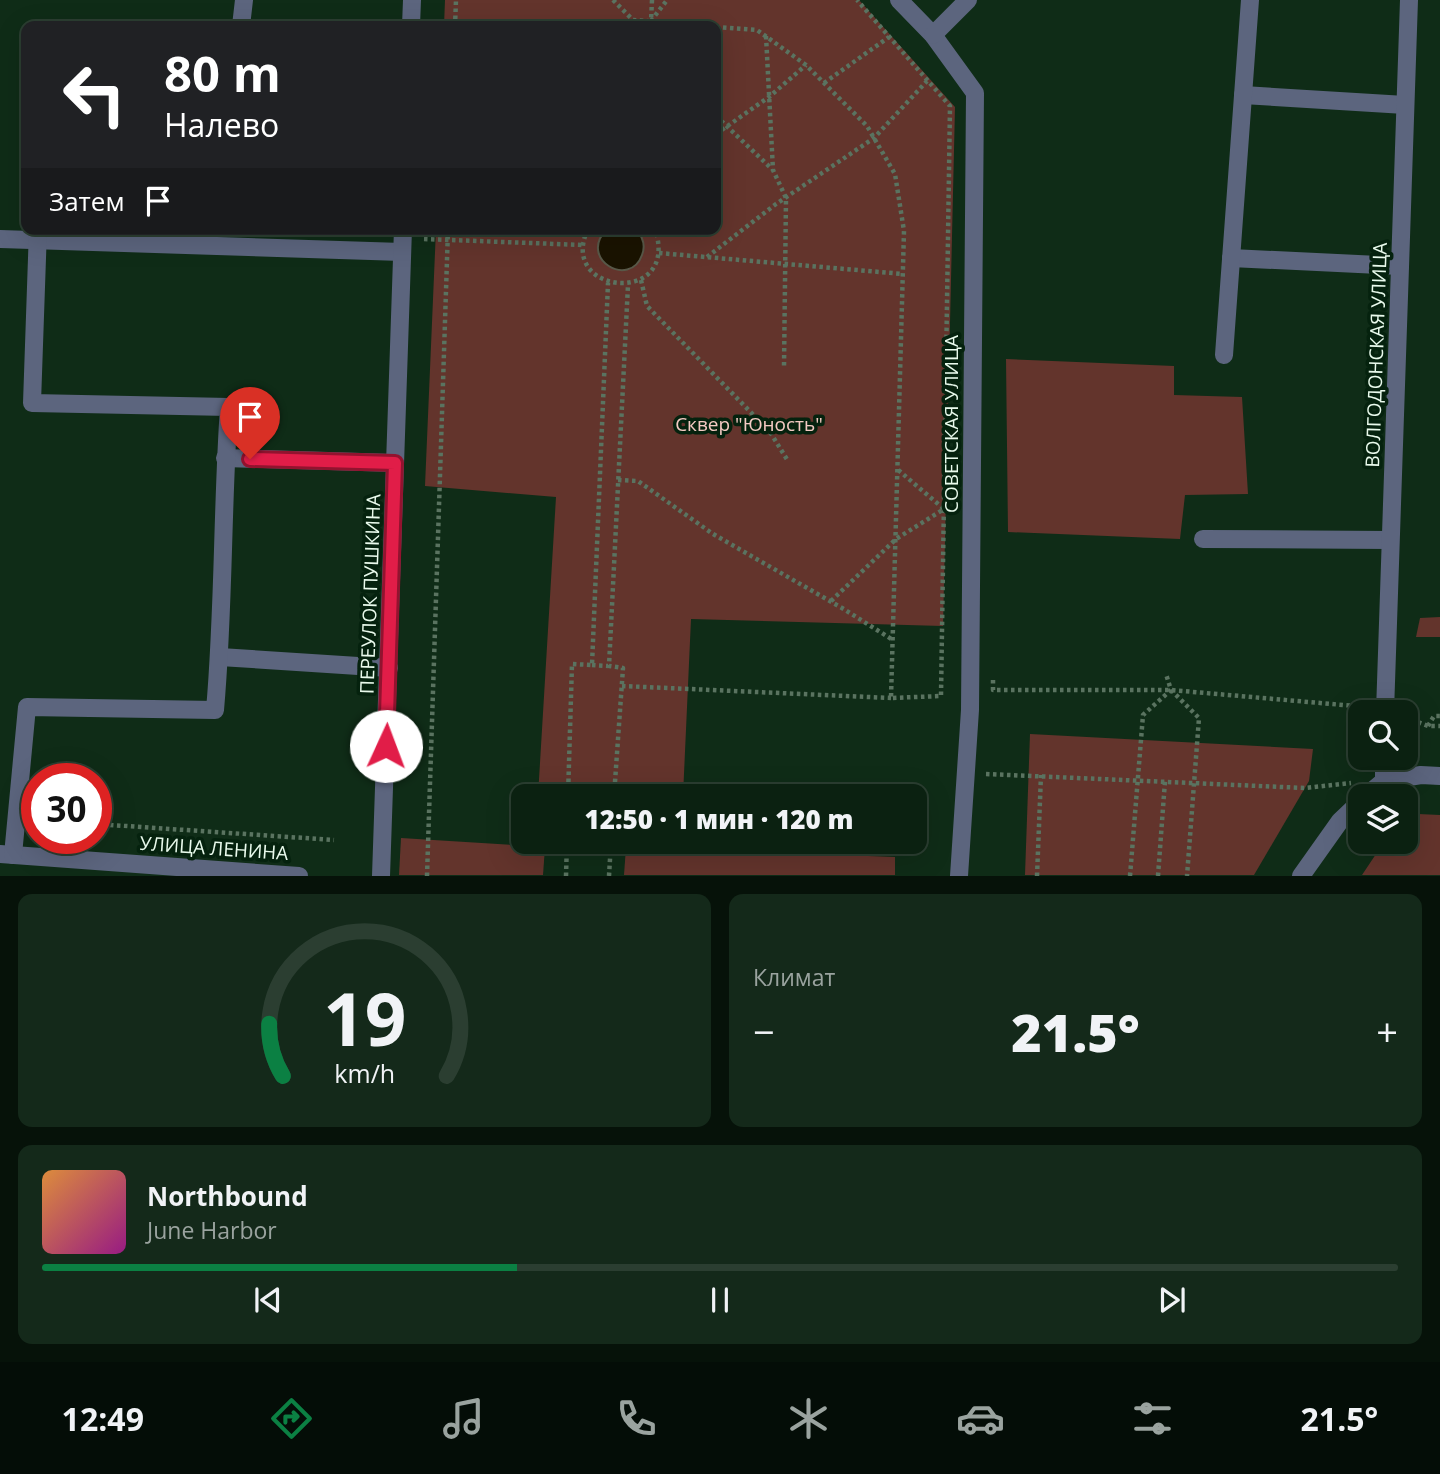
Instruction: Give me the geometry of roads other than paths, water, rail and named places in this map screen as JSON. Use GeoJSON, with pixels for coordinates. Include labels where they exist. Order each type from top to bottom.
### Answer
{"type":"FeatureCollection","features":[{"type":"Feature","properties":{"kind":"street"},"geometry":{"type":"LineString","coordinates":[[242,21],[244,0]]}},
{"type":"Feature","properties":{"kind":"street"},"geometry":{"type":"LineString","coordinates":[[411,21],[412,0]]}},
{"type":"Feature","properties":{"kind":"street","name":"СОВЕТСКАЯ УЛИЦА"},"geometry":{"type":"LineString","coordinates":[[899,0],[933,35],[975,93],[970,710],[959,876]]}},
{"type":"Feature","properties":{"kind":"street"},"geometry":{"type":"LineString","coordinates":[[933,35],[968,0]]}},
{"type":"Feature","properties":{"kind":"street"},"geometry":{"type":"LineString","coordinates":[[1224,355],[1251,0]]}},
{"type":"Feature","properties":{"kind":"street","name":"ВОЛГОДОНСКАЯ УЛИЦА"},"geometry":{"type":"LineString","coordinates":[[1385,700],[1409,0]]}},
{"type":"Feature","properties":{"kind":"street"},"geometry":{"type":"LineString","coordinates":[[1244,95],[1405,105]]}},
{"type":"Feature","properties":{"kind":"street"},"geometry":{"type":"LineString","coordinates":[[7,855],[27,707],[215,710],[220,657],[225,458],[229,407],[32,403],[38,235]]}},
{"type":"Feature","properties":{"kind":"street"},"geometry":{"type":"LineString","coordinates":[[0,239],[38,235],[402,251]]}},
{"type":"Feature","properties":{"kind":"street","name":"ПЕРЕУЛОК ПУШКИНА"},"geometry":{"type":"LineString","coordinates":[[381,876],[403,235]]}},
{"type":"Feature","properties":{"kind":"street"},"geometry":{"type":"LineString","coordinates":[[1231,258],[1400,266]]}},
{"type":"Feature","properties":{"kind":"street"},"geometry":{"type":"LineString","coordinates":[[225,458],[395,463]]}},
{"type":"Feature","properties":{"kind":"street"},"geometry":{"type":"LineString","coordinates":[[1203,539],[1390,540]]}},
{"type":"Feature","properties":{"kind":"street"},"geometry":{"type":"LineString","coordinates":[[220,657],[389,668]]}},
{"type":"Feature","properties":{"kind":"street"},"geometry":{"type":"LineString","coordinates":[[1384,770],[1384,780]]}},
{"type":"Feature","properties":{"kind":"street"},"geometry":{"type":"LineString","coordinates":[[1380,784],[1384,780],[1421,775],[1440,776]]}},
{"type":"Feature","properties":{"kind":"street"},"geometry":{"type":"LineString","coordinates":[[1301,876],[1348,813]]}},
{"type":"Feature","properties":{"kind":"street","name":"УЛИЦА ЛЕНИНА"},"geometry":{"type":"LineString","coordinates":[[7,855],[299,876]]}},
{"type":"Feature","properties":{"kind":"park label","name":"Сквер \"Юность\""},"geometry":{"type":"Point","coordinates":[749,424]}}]}
